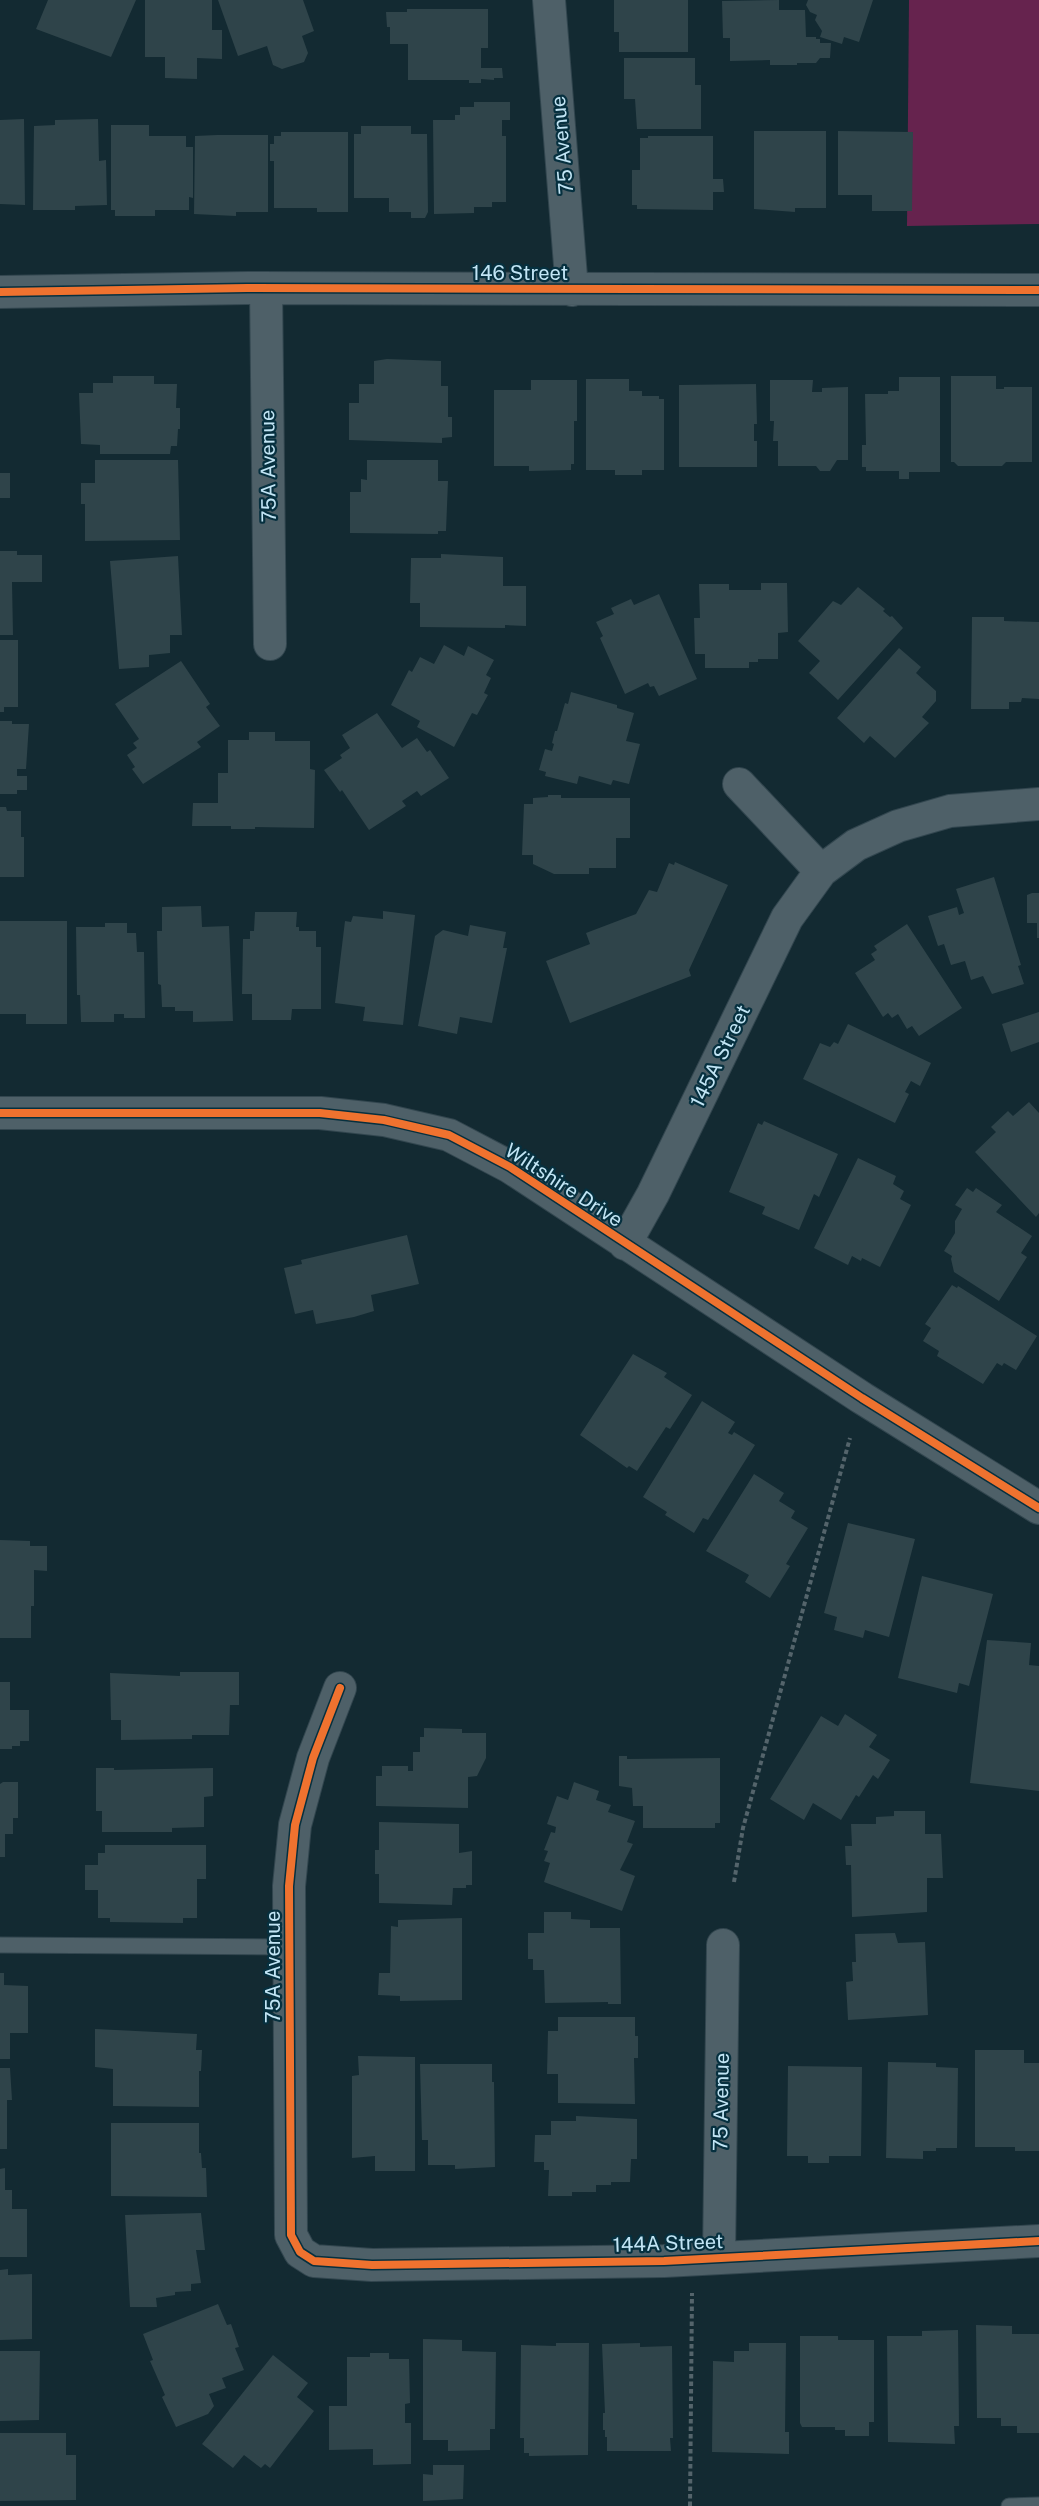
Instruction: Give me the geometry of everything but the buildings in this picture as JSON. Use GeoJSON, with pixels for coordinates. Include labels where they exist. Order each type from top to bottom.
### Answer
{"type":"FeatureCollection","features":[{"type":"Feature","properties":{"kind":"street","name":"75 Avenue"},"geometry":{"type":"LineString","coordinates":[[549,0],[573,290]]}},
{"type":"Feature","properties":{"kind":"street","name":"146 Street"},"geometry":{"type":"LineString","coordinates":[[0,292],[266,288],[1039,290]]}},
{"type":"Feature","properties":{"kind":"street","name":"75A Avenue"},"geometry":{"type":"LineString","coordinates":[[266,288],[270,644]]}},
{"type":"Feature","properties":{"kind":"street"},"geometry":{"type":"LineString","coordinates":[[739,784],[821,871]]}},
{"type":"Feature","properties":{"kind":"street","name":"145A Street"},"geometry":{"type":"LineString","coordinates":[[626,1244],[787,918],[821,871],[856,845],[898,826],[950,811],[1039,804]]}},
{"type":"Feature","properties":{"kind":"street","name":"Wiltshire Drive"},"geometry":{"type":"LineString","coordinates":[[0,1113],[320,1113],[384,1120],[449,1136],[510,1167],[862,1398],[1037,1502]]}},
{"type":"Feature","properties":{"kind":"street","name":"75A Avenue"},"geometry":{"type":"LineString","coordinates":[[300,2252],[291,2235],[289,1886],[295,1826],[313,1758],[340,1688]]}},
{"type":"Feature","properties":{"kind":"street","name":"75 Avenue"},"geometry":{"type":"LineString","coordinates":[[719,2258],[723,1945]]}},
{"type":"Feature","properties":{"kind":"street","name":"144A Street"},"geometry":{"type":"LineString","coordinates":[[300,2252],[315,2261],[372,2265],[719,2258],[1039,2241]]}},
{"type":"Feature","properties":{"kind":"lane"},"geometry":{"type":"LineString","coordinates":[[0,1946],[290,1947]]}},
{"type":"Feature","properties":{"kind":"lane"},"geometry":{"type":"LineString","coordinates":[[1009,2506],[1039,2505]]}},
{"type":"Feature","properties":{"kind":"path"},"geometry":{"type":"LineString","coordinates":[[734,1882],[743,1828],[850,1438]]}},
{"type":"Feature","properties":{"kind":"path"},"geometry":{"type":"LineString","coordinates":[[690,2506],[692,2290]]}},
{"type":"Feature","properties":{"kind":"shaded area"},"geometry":{"type":"Polygon","coordinates":[[[909,0],[1039,0],[1039,224],[907,226],[909,0]]]}},
{"type":"Feature","properties":{"kind":"cycle path"},"geometry":{"type":"LineString","coordinates":[[0,292],[247,288],[1039,290]]}},
{"type":"Feature","properties":{"kind":"cycle path"},"geometry":{"type":"LineString","coordinates":[[0,1113],[320,1113],[384,1120],[449,1135],[510,1167],[862,1398],[1039,1508]]}},
{"type":"Feature","properties":{"kind":"cycle path"},"geometry":{"type":"LineString","coordinates":[[340,1688],[313,1758],[295,1825],[289,1886],[291,2235],[300,2252],[314,2261],[372,2265],[664,2261],[1039,2241]]}}]}
